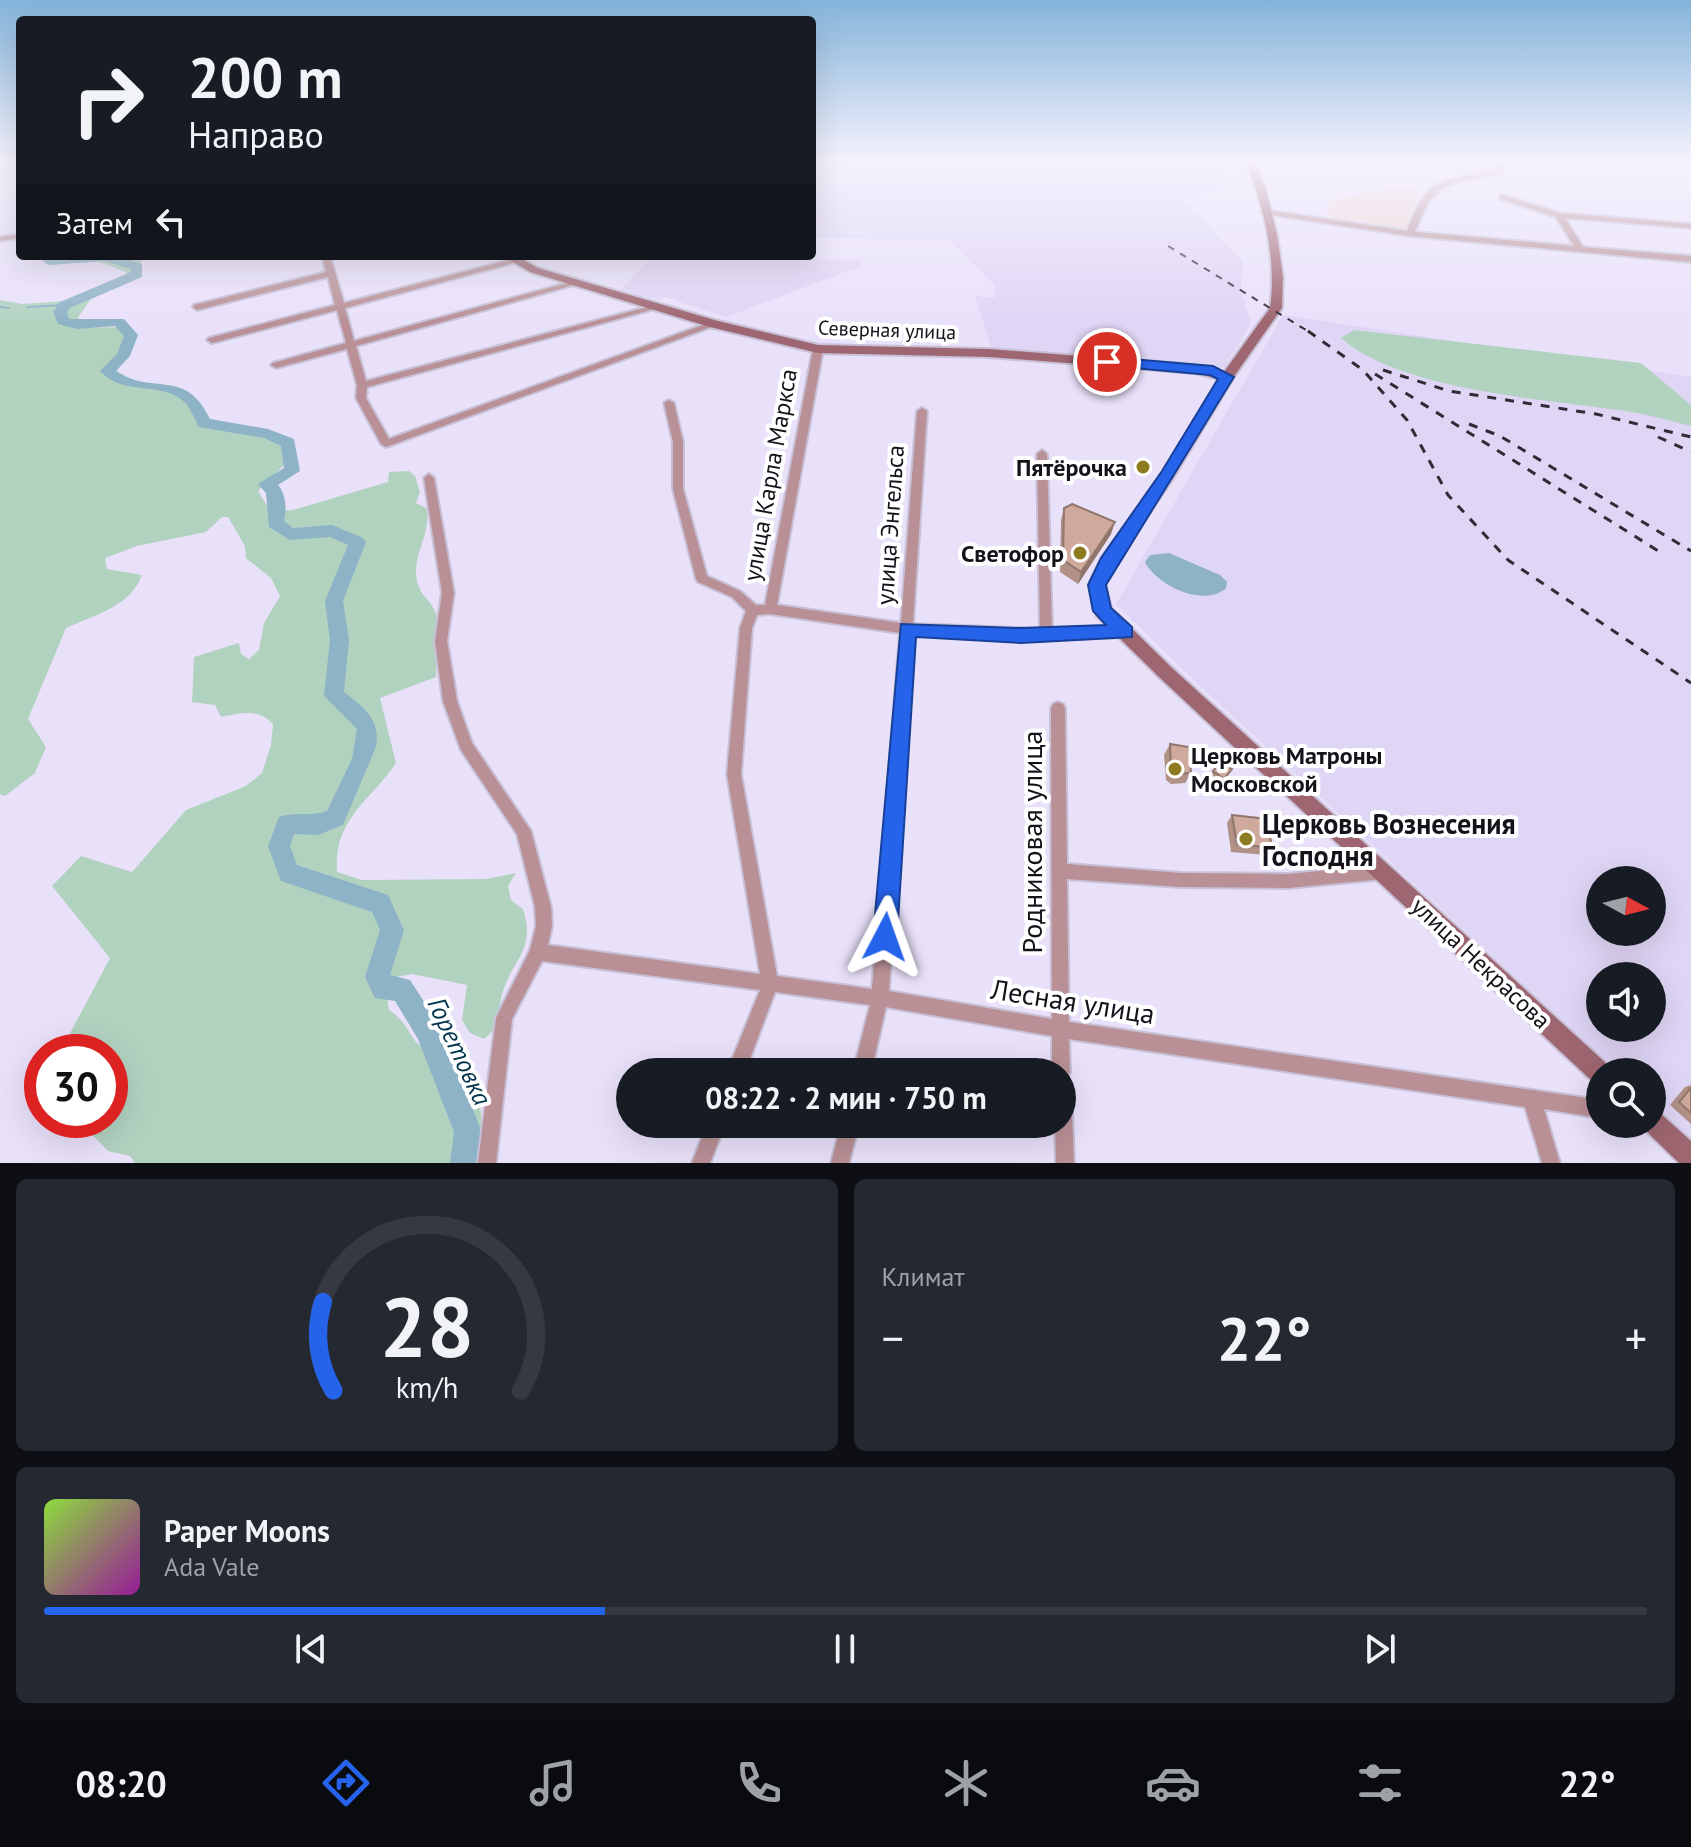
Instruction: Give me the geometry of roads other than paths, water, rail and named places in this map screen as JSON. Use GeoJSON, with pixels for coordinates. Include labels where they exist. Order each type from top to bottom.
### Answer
{"type":"FeatureCollection","features":[{"type":"Feature","properties":{"kind":"street","name":"улица Некрасова"},"geometry":{"type":"LineString","coordinates":[[1265,214],[1279,297],[1276,308],[1227,377],[1168,475],[1107,563],[1097,585],[1103,611],[1586,1060]]}},
{"type":"Feature","properties":{"kind":"street"},"geometry":{"type":"LineString","coordinates":[[1280,214],[1410,234],[1691,259]]}},
{"type":"Feature","properties":{"kind":"street"},"geometry":{"type":"LineString","coordinates":[[1410,234],[1417,214]]}},
{"type":"Feature","properties":{"kind":"street"},"geometry":{"type":"LineString","coordinates":[[1559,215],[1579,247]]}},
{"type":"Feature","properties":{"kind":"street"},"geometry":{"type":"LineString","coordinates":[[1559,215],[1691,226]]}},
{"type":"Feature","properties":{"kind":"street"},"geometry":{"type":"LineString","coordinates":[[327,260],[352,344],[362,385],[361,398],[386,444],[714,324]]}},
{"type":"Feature","properties":{"kind":"street"},"geometry":{"type":"LineString","coordinates":[[212,340],[339,308],[506,260]]}},
{"type":"Feature","properties":{"kind":"street","name":"Северная улица"},"geometry":{"type":"LineString","coordinates":[[518,260],[577,283],[714,324],[818,349],[989,353],[1195,369],[1227,377]]}},
{"type":"Feature","properties":{"kind":"street"},"geometry":{"type":"LineString","coordinates":[[197,307],[329,274]]}},
{"type":"Feature","properties":{"kind":"street"},"geometry":{"type":"LineString","coordinates":[[276,365],[577,283]]}},
{"type":"Feature","properties":{"kind":"street"},"geometry":{"type":"LineString","coordinates":[[362,385],[516,341],[658,307]]}},
{"type":"Feature","properties":{"kind":"street","name":"улица Карла Маркса"},"geometry":{"type":"LineString","coordinates":[[770,609],[818,349]]}},
{"type":"Feature","properties":{"kind":"street"},"geometry":{"type":"LineString","coordinates":[[669,403],[678,442],[678,489],[702,579],[736,594],[753,610],[770,609],[907,629],[1046,635],[1125,632]]}},
{"type":"Feature","properties":{"kind":"street","name":"улица Энгельса"},"geometry":{"type":"LineString","coordinates":[[865,1058],[880,998],[922,411]]}},
{"type":"Feature","properties":{"kind":"street"},"geometry":{"type":"LineString","coordinates":[[1042,454],[1046,635]]}},
{"type":"Feature","properties":{"kind":"street"},"geometry":{"type":"LineString","coordinates":[[429,478],[448,593],[441,641],[443,673],[466,746],[524,831],[543,907],[544,926],[538,952],[504,1018],[487,1163]]}},
{"type":"Feature","properties":{"kind":"street","name":"улица Карла Маркса"},"geometry":{"type":"LineString","coordinates":[[753,610],[746,628],[734,774],[770,985]]}},
{"type":"Feature","properties":{"kind":"street","name":"Родниковая улица"},"geometry":{"type":"LineString","coordinates":[[1058,708],[1061,1058]]}},
{"type":"Feature","properties":{"kind":"street"},"geometry":{"type":"LineString","coordinates":[[1061,871],[1181,880],[1288,881],[1383,872]]}},
{"type":"Feature","properties":{"kind":"street","name":"Лесная улица"},"geometry":{"type":"LineString","coordinates":[[538,952],[880,998],[1060,1029],[1586,1107]]}},
{"type":"Feature","properties":{"kind":"street"},"geometry":{"type":"LineString","coordinates":[[741,1058],[770,985]]}},
{"type":"Feature","properties":{"kind":"street"},"geometry":{"type":"LineString","coordinates":[[1532,1101],[1551,1163]]}},
{"type":"Feature","properties":{"kind":"street"},"geometry":{"type":"LineString","coordinates":[[1666,1134],[1691,1158]]}},
{"type":"Feature","properties":{"kind":"street"},"geometry":{"type":"LineString","coordinates":[[701,1163],[711,1138]]}},
{"type":"Feature","properties":{"kind":"street"},"geometry":{"type":"LineString","coordinates":[[840,1163],[846,1138]]}},
{"type":"Feature","properties":{"kind":"street"},"geometry":{"type":"LineString","coordinates":[[1064,1138],[1065,1163]]}},
{"type":"Feature","properties":{"kind":"water"},"geometry":{"type":"Polygon","coordinates":[[[1169,553],[1220,575],[1227,582],[1226,588],[1206,596],[1182,592],[1170,586],[1145,562],[1150,555],[1169,553]]]}},
{"type":"Feature","properties":{"kind":"waterway","name":"Горетовка"},"geometry":{"type":"LineString","coordinates":[[50,260],[63,260]]}},
{"type":"Feature","properties":{"kind":"waterway","name":"Горетовка"},"geometry":{"type":"LineString","coordinates":[[115,260],[137,267],[137,274],[65,305],[60,312],[63,321],[77,325],[119,322],[131,335],[123,356],[107,371],[118,379],[173,389],[186,395],[196,406],[204,423],[268,434],[288,443],[292,471],[266,484],[274,490],[278,511],[275,523],[290,534],[332,531],[357,542],[334,601],[340,640],[334,696],[365,723],[368,736],[366,747],[335,818],[318,825],[287,824],[279,846],[289,873],[380,903],[392,930],[377,977],[384,989],[401,989],[428,1031],[468,1132],[464,1163]]}},
{"type":"Feature","properties":{"kind":"waterway"},"geometry":{"type":"LineString","coordinates":[[27,307],[65,305]]}},
{"type":"Feature","properties":{"kind":"waterway"},"geometry":{"type":"LineString","coordinates":[[0,307],[9,308]]}},
{"type":"Feature","properties":{"kind":"railway"},"geometry":{"type":"LineString","coordinates":[[1168,246],[1310,332]]}},
{"type":"Feature","properties":{"kind":"railway"},"geometry":{"type":"LineString","coordinates":[[1310,332],[1363,370],[1407,420],[1448,495],[1508,560],[1691,683]]}},
{"type":"Feature","properties":{"kind":"railway"},"geometry":{"type":"LineString","coordinates":[[1383,370],[1449,391],[1596,414],[1691,437]]}},
{"type":"Feature","properties":{"kind":"railway"},"geometry":{"type":"LineString","coordinates":[[1375,374],[1660,552]]}},
{"type":"Feature","properties":{"kind":"railway"},"geometry":{"type":"LineString","coordinates":[[1469,424],[1500,436],[1691,551]]}},
{"type":"Feature","properties":{"kind":"railway"},"geometry":{"type":"LineString","coordinates":[[1658,437],[1691,452]]}},
{"type":"Feature","properties":{"kind":"place","name":"Пятёрочка"},"geometry":{"type":"Point","coordinates":[1143,467]}},
{"type":"Feature","properties":{"kind":"place","name":"Светофор"},"geometry":{"type":"Point","coordinates":[1080,553]}},
{"type":"Feature","properties":{"kind":"place","name":"Церковь Матроны Московской"},"geometry":{"type":"Point","coordinates":[1175,769]}},
{"type":"Feature","properties":{"kind":"place","name":"Церковь Вознесения Господня"},"geometry":{"type":"Point","coordinates":[1246,839]}}]}
